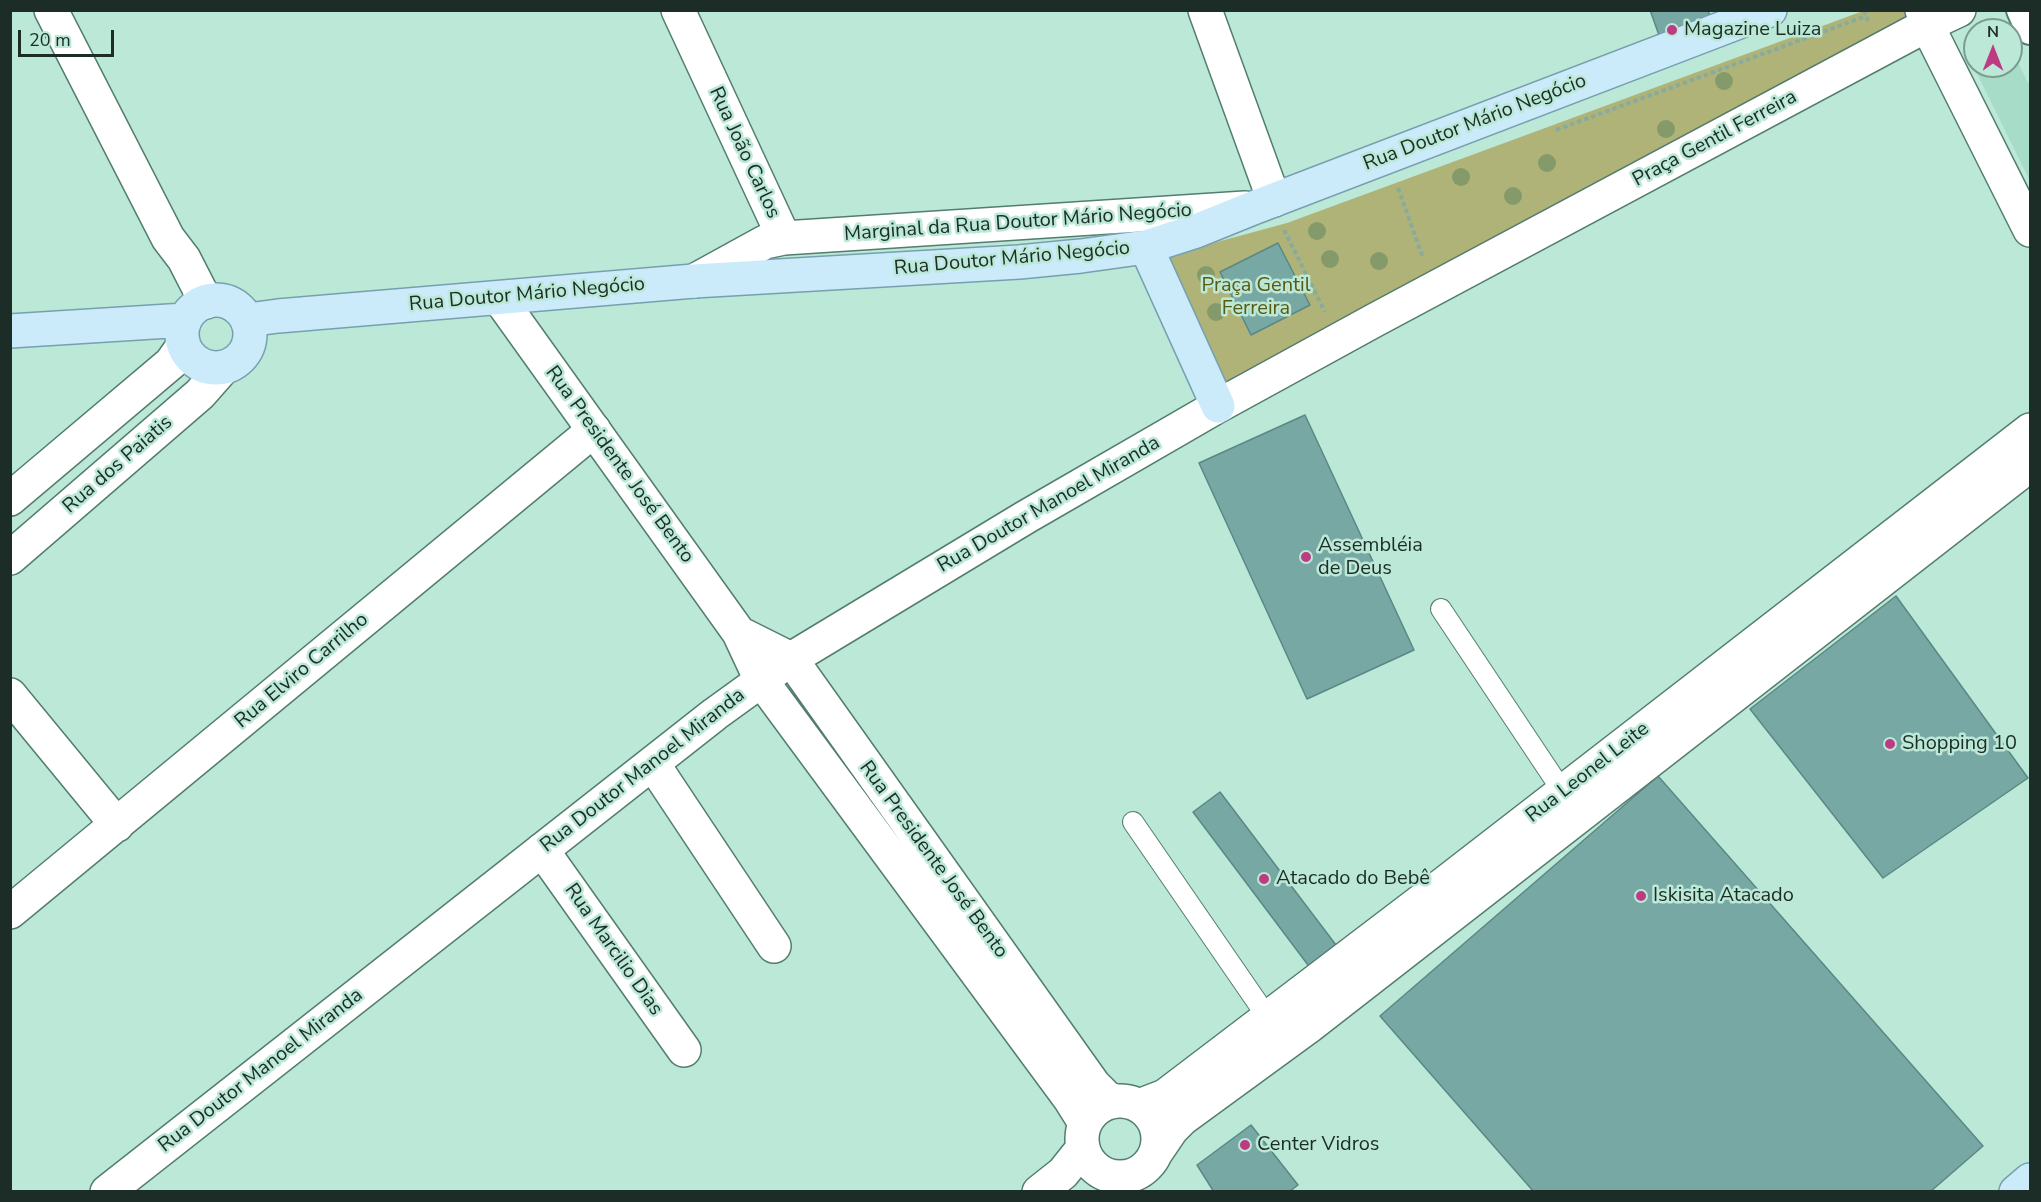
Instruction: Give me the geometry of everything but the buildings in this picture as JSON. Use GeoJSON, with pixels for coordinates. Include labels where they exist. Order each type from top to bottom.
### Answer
{"type":"FeatureCollection","features":[{"type":"Feature","properties":{"kind":"main road","name":"Rua Doutor Mário Negócio"},"geometry":{"type":"LineString","coordinates":[[248,320],[694,281],[1019,262],[1146,247],[1196,231],[1270,212],[1770,10]]}},
{"type":"Feature","properties":{"kind":"main road"},"geometry":{"type":"LineString","coordinates":[[1146,247],[1218,406]]}},
{"type":"Feature","properties":{"kind":"main road"},"geometry":{"type":"LineString","coordinates":[[10,331],[191,320],[221,301],[234,305],[248,320],[250,340],[245,353],[236,362],[222,369],[207,368],[198,364],[189,355],[191,320]]}},
{"type":"Feature","properties":{"kind":"main road"},"geometry":{"type":"LineString","coordinates":[[2016,1191],[2031,1180]]}},
{"type":"Feature","properties":{"kind":"street"},"geometry":{"type":"LineString","coordinates":[[10,499],[171,363],[191,320],[184,259],[168,238],[51,10]]}},
{"type":"Feature","properties":{"kind":"street","name":"Rua João Carlos"},"geometry":{"type":"LineString","coordinates":[[678,10],[784,238],[765,242],[694,281]]}},
{"type":"Feature","properties":{"kind":"street"},"geometry":{"type":"LineString","coordinates":[[1205,10],[1270,212]]}},
{"type":"Feature","properties":{"kind":"street","name":"Praça Gentil Ferreira"},"geometry":{"type":"LineString","coordinates":[[1218,406],[1925,18],[1959,10]]}},
{"type":"Feature","properties":{"kind":"street"},"geometry":{"type":"LineString","coordinates":[[2021,10],[2031,30]]}},
{"type":"Feature","properties":{"kind":"street"},"geometry":{"type":"LineString","coordinates":[[1925,18],[2031,230]]}},
{"type":"Feature","properties":{"kind":"street","name":"Marginal da Rua Doutor Mário Negócio"},"geometry":{"type":"LineString","coordinates":[[784,238],[1270,212]]}},
{"type":"Feature","properties":{"kind":"street","name":"Rua Presidente José Bento"},"geometry":{"type":"LineString","coordinates":[[499,298],[739,633],[761,680],[1070,1099],[1084,1135]]}},
{"type":"Feature","properties":{"kind":"street","name":"Rua dos Paiatis"},"geometry":{"type":"LineString","coordinates":[[15,546],[200,394],[222,369]]}},
{"type":"Feature","properties":{"kind":"street","name":"Rua Doutor Manoel Miranda"},"geometry":{"type":"LineString","coordinates":[[107,1191],[761,680],[791,659],[1026,517],[1218,406]]}},
{"type":"Feature","properties":{"kind":"street","name":"Rua Elviro Carrilho"},"geometry":{"type":"LineString","coordinates":[[10,912],[594,430]]}},
{"type":"Feature","properties":{"kind":"street","name":"Rua Leonel Leite"},"geometry":{"type":"LineString","coordinates":[[1127,1104],[1165,1096],[1268,1017],[1454,895],[1884,561],[2031,430]]}},
{"type":"Feature","properties":{"kind":"street","name":"Rua Leonel Leite"},"geometry":{"type":"LineString","coordinates":[[1884,561],[2031,465]]}},
{"type":"Feature","properties":{"kind":"street","name":"Rua Presidente José Bento"},"geometry":{"type":"LineString","coordinates":[[739,633],[791,659],[1094,1085],[1107,1098],[1127,1104]]}},
{"type":"Feature","properties":{"kind":"street"},"geometry":{"type":"LineString","coordinates":[[10,695],[117,825]]}},
{"type":"Feature","properties":{"kind":"street","name":"Rua Leonel Leite"},"geometry":{"type":"LineString","coordinates":[[1141,1176],[1168,1134],[1182,1119],[1308,1027],[1454,895],[1563,792],[1668,729]]}},
{"type":"Feature","properties":{"kind":"street"},"geometry":{"type":"LineString","coordinates":[[653,764],[774,946]]}},
{"type":"Feature","properties":{"kind":"street","name":"Rua Marcilio Dias"},"geometry":{"type":"LineString","coordinates":[[542,850],[684,1050]]}},
{"type":"Feature","properties":{"kind":"street"},"geometry":{"type":"LineString","coordinates":[[1039,1191],[1063,1173],[1097,1108],[1127,1104],[1145,1110],[1155,1123],[1158,1139],[1141,1176]]}},
{"type":"Feature","properties":{"kind":"street"},"geometry":{"type":"LineString","coordinates":[[1084,1135],[1086,1158],[1093,1166],[1141,1176]]}},
{"type":"Feature","properties":{"kind":"street"},"geometry":{"type":"LineString","coordinates":[[1082,1191],[1098,1181],[1141,1176]]}},
{"type":"Feature","properties":{"kind":"lane"},"geometry":{"type":"LineString","coordinates":[[1441,609],[1563,792]]}},
{"type":"Feature","properties":{"kind":"lane"},"geometry":{"type":"LineString","coordinates":[[1133,822],[1268,1017]]}},
{"type":"Feature","properties":{"kind":"path"},"geometry":{"type":"LineString","coordinates":[[1864,10],[1871,26]]}},
{"type":"Feature","properties":{"kind":"path"},"geometry":{"type":"LineString","coordinates":[[1554,131],[1866,16]]}},
{"type":"Feature","properties":{"kind":"path"},"geometry":{"type":"LineString","coordinates":[[1388,192],[1409,184]]}},
{"type":"Feature","properties":{"kind":"path"},"geometry":{"type":"LineString","coordinates":[[1398,188],[1426,266]]}},
{"type":"Feature","properties":{"kind":"path"},"geometry":{"type":"LineString","coordinates":[[1270,212],[1290,228]]}},
{"type":"Feature","properties":{"kind":"path"},"geometry":{"type":"LineString","coordinates":[[1270,212],[1273,233]]}},
{"type":"Feature","properties":{"kind":"path"},"geometry":{"type":"LineString","coordinates":[[1270,212],[1327,317]]}},
{"type":"Feature","properties":{"kind":"shaded area"},"geometry":{"type":"Polygon","coordinates":[[[2023,73],[2030,87],[2030,181],[1979,78],[2023,78],[2023,73]]]}},
{"type":"Feature","properties":{"kind":"green space","name":"Praça Gentil Ferreira"},"geometry":{"type":"Polygon","coordinates":[[[1863,11],[1905,11],[1910,25],[1223,388],[1169,255],[1287,223],[1863,11]]]}},
{"type":"Feature","properties":{"kind":"place","name":"Magazine Luiza"},"geometry":{"type":"Point","coordinates":[1672,30]}},
{"type":"Feature","properties":{"kind":"place","name":"Assembléia de Deus"},"geometry":{"type":"Point","coordinates":[1306,557]}},
{"type":"Feature","properties":{"kind":"place","name":"Shopping 10"},"geometry":{"type":"Point","coordinates":[1890,744]}},
{"type":"Feature","properties":{"kind":"place","name":"Atacado do Bebê"},"geometry":{"type":"Point","coordinates":[1264,879]}},
{"type":"Feature","properties":{"kind":"place","name":"Iskisita Atacado"},"geometry":{"type":"Point","coordinates":[1641,896]}},
{"type":"Feature","properties":{"kind":"place","name":"Center Vidros"},"geometry":{"type":"Point","coordinates":[1245,1145]}}]}
